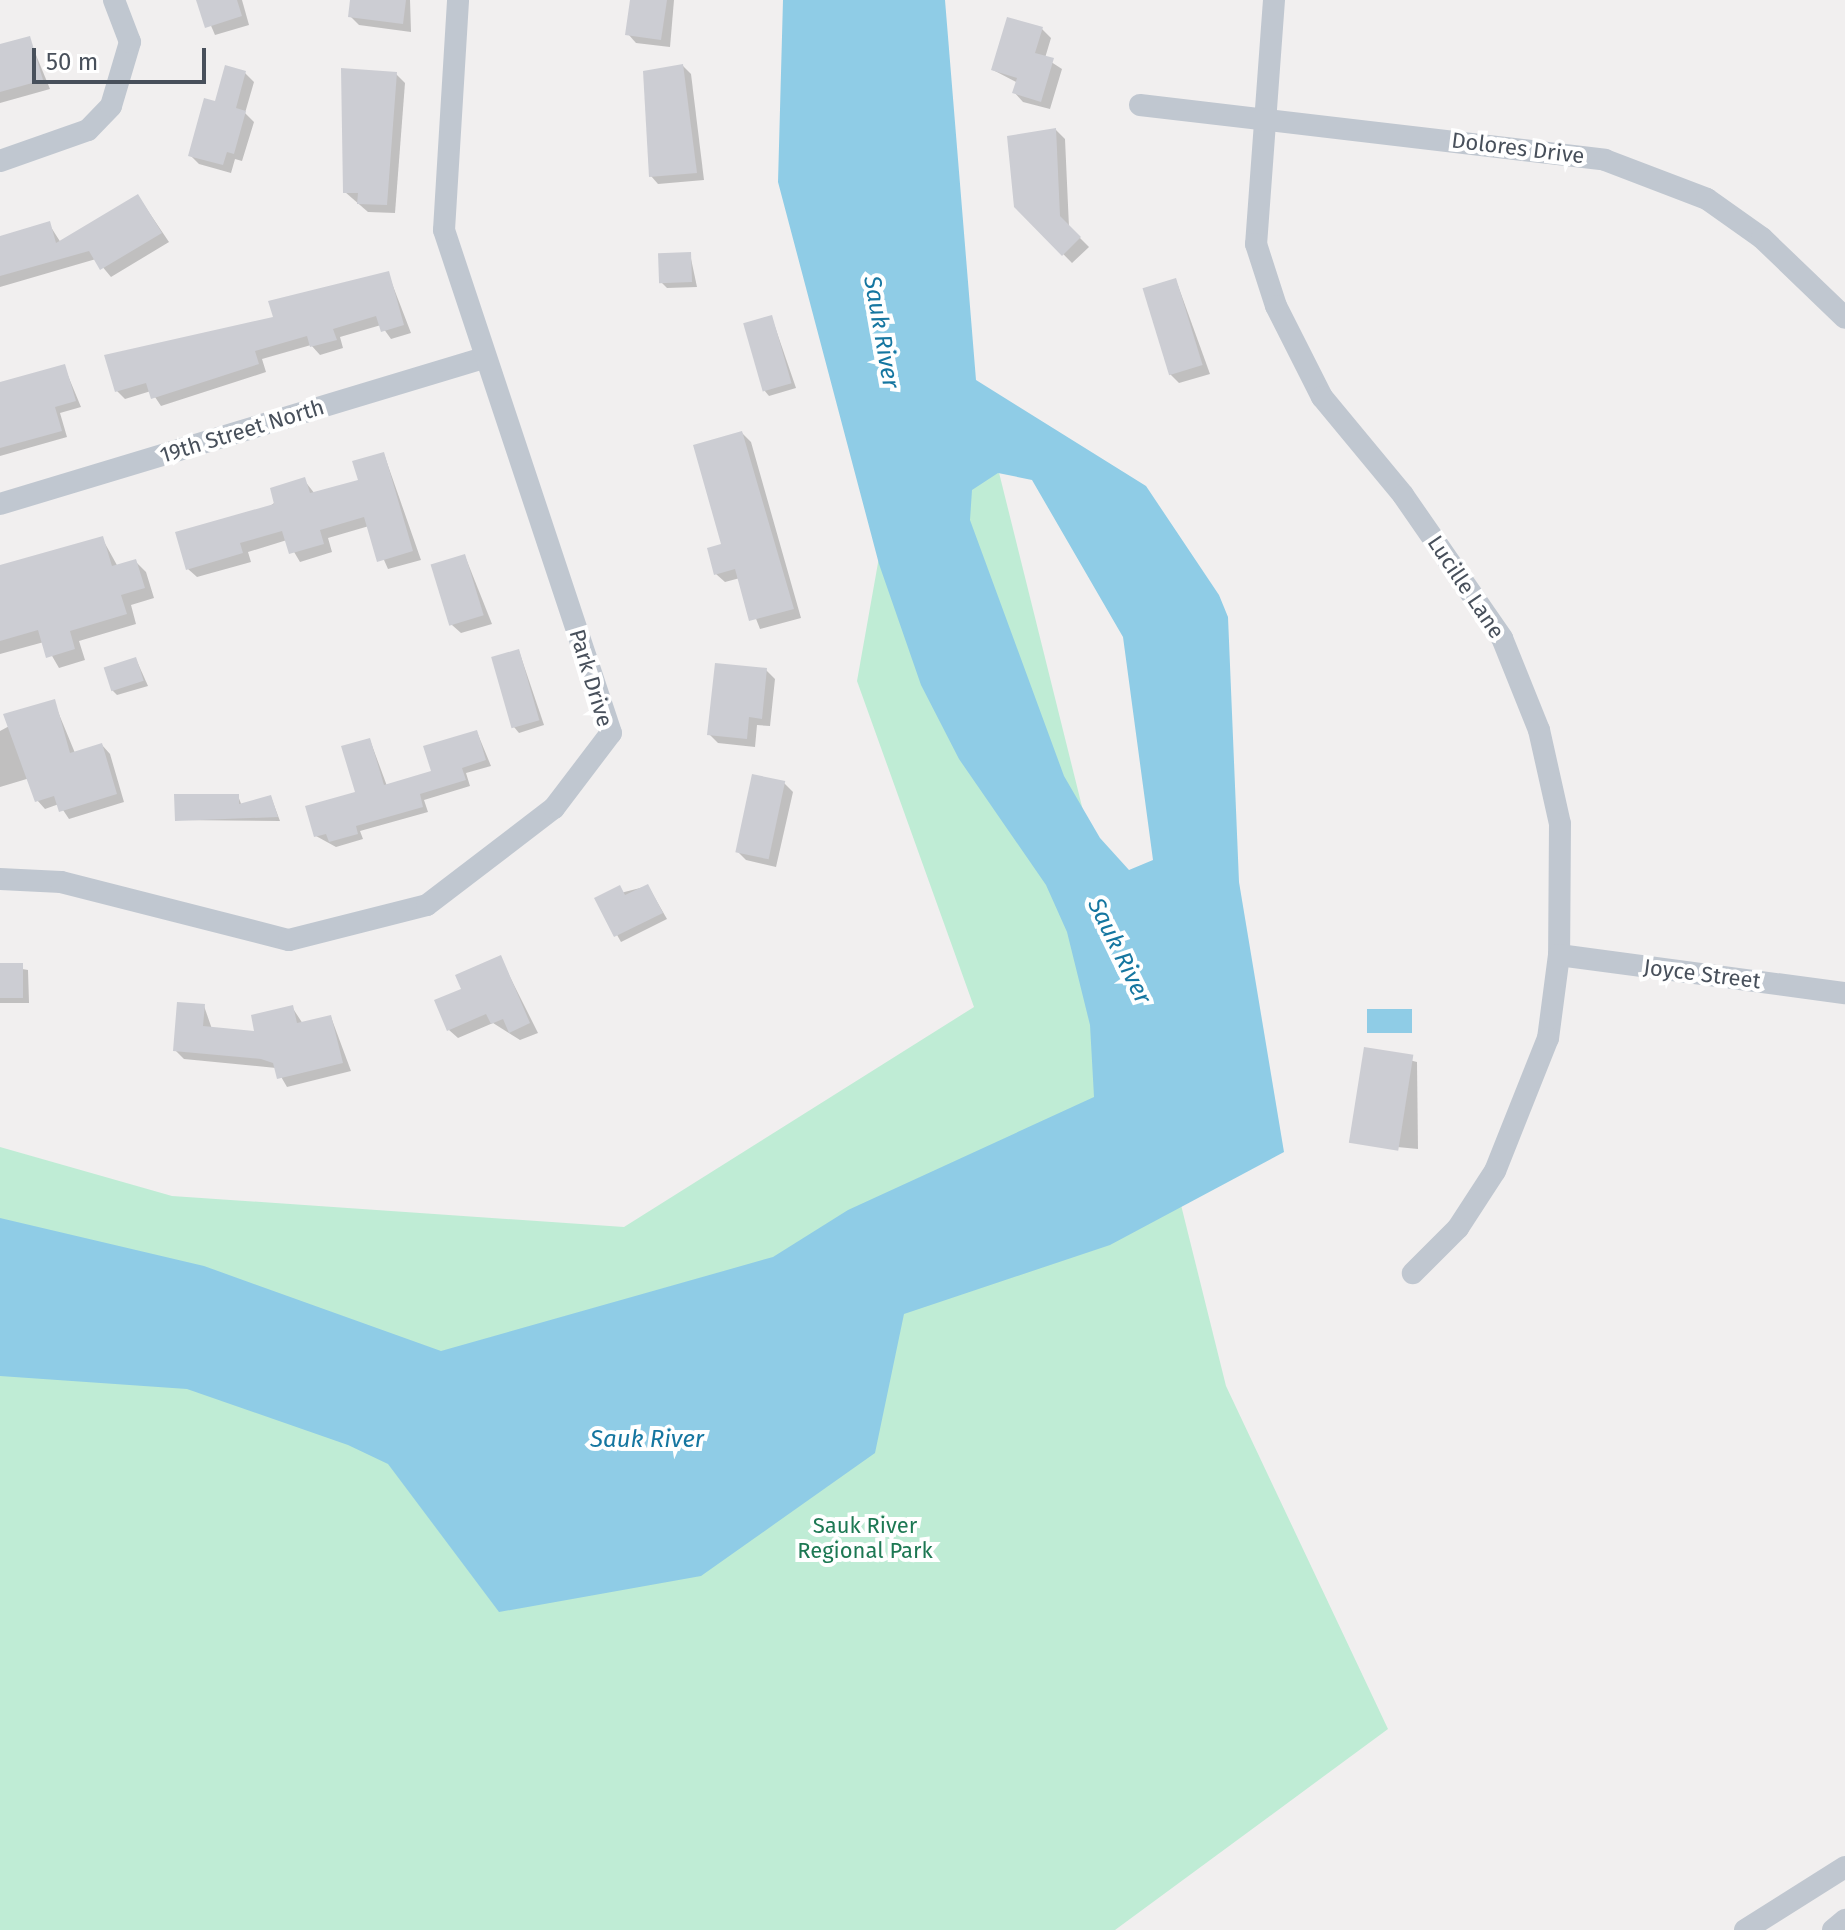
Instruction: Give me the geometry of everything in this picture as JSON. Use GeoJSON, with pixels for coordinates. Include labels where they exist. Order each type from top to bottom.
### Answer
{"type":"FeatureCollection","features":[{"type":"Feature","properties":{"kind":"street"},"geometry":{"type":"LineString","coordinates":[[0,161],[88,130],[111,106],[126,74],[130,42],[114,0]]}},
{"type":"Feature","properties":{"kind":"street","name":"Park Drive"},"geometry":{"type":"LineString","coordinates":[[0,879],[61,882],[289,940],[427,905],[554,808],[611,733],[444,230],[458,0]]}},
{"type":"Feature","properties":{"kind":"street","name":"Lucille Lane"},"geometry":{"type":"LineString","coordinates":[[1274,0],[1261,122],[1256,244],[1299,362],[1403,495],[1502,638],[1539,730],[1560,824],[1559,955],[1548,1038],[1523,1114],[1458,1228],[1413,1273]]}},
{"type":"Feature","properties":{"kind":"street","name":"Dolores Drive"},"geometry":{"type":"LineString","coordinates":[[1140,105],[1261,122],[1548,149],[1649,174],[1707,199],[1762,238],[1845,318]]}},
{"type":"Feature","properties":{"kind":"street","name":"19th Street North"},"geometry":{"type":"LineString","coordinates":[[0,504],[484,358]]}},
{"type":"Feature","properties":{"kind":"street","name":"Joyce Street"},"geometry":{"type":"LineString","coordinates":[[1559,955],[1845,993]]}},
{"type":"Feature","properties":{"kind":"street"},"geometry":{"type":"LineString","coordinates":[[1745,1930],[1845,1867]]}},
{"type":"Feature","properties":{"kind":"street"},"geometry":{"type":"LineString","coordinates":[[1833,1930],[1845,1920]]}},
{"type":"Feature","properties":{"kind":"green space","name":"Sauk River Regional Park"},"geometry":{"type":"Polygon","coordinates":[[[976,380],[1226,1386],[1388,1729],[1115,1930],[0,1930],[0,1147],[172,1196],[624,1227],[974,1007],[857,681],[881,546],[976,380]]]}},
{"type":"Feature","properties":{"kind":"water","name":"Sauk River"},"geometry":{"type":"Polygon","coordinates":[[[783,0],[945,0],[976,380],[1146,486],[1219,595],[1228,617],[1239,882],[1284,1152],[1110,1245],[904,1314],[875,1453],[701,1576],[499,1612],[388,1464],[348,1445],[187,1389],[0,1376],[0,1218],[204,1266],[441,1351],[773,1257],[848,1210],[1094,1097],[1090,1025],[1067,932],[1046,885],[959,759],[921,685],[879,564],[778,182],[783,0]],[[998,473],[972,490],[970,520],[1064,776],[1100,838],[1129,870],[1153,860],[1123,637],[1032,480],[998,473]]]}},
{"type":"Feature","properties":{"kind":"water"},"geometry":{"type":"Polygon","coordinates":[[[1367,1009],[1412,1009],[1412,1033],[1367,1033],[1367,1009]]]}},
{"type":"Feature","properties":{"kind":"building"},"geometry":{"type":"Polygon","coordinates":[[[196,0],[237,0],[242,16],[205,28],[196,0]]]}},
{"type":"Feature","properties":{"kind":"building"},"geometry":{"type":"Polygon","coordinates":[[[350,0],[406,0],[403,24],[348,17],[350,0]]]}},
{"type":"Feature","properties":{"kind":"building"},"geometry":{"type":"Polygon","coordinates":[[[630,0],[667,0],[661,40],[625,35],[630,0]]]}},
{"type":"Feature","properties":{"kind":"building"},"geometry":{"type":"Polygon","coordinates":[[[1007,17],[1043,27],[1035,53],[1054,58],[1041,102],[1012,93],[1017,78],[991,70],[1007,17]]]}},
{"type":"Feature","properties":{"kind":"building"},"geometry":{"type":"Polygon","coordinates":[[[30,36],[43,80],[0,92],[0,44],[30,36]]]}},
{"type":"Feature","properties":{"kind":"building"},"geometry":{"type":"Polygon","coordinates":[[[683,64],[697,173],[649,177],[643,71],[683,64]]]}},
{"type":"Feature","properties":{"kind":"building"},"geometry":{"type":"Polygon","coordinates":[[[225,65],[246,71],[236,108],[246,111],[234,154],[227,152],[223,165],[188,156],[204,98],[215,101],[225,65]]]}},
{"type":"Feature","properties":{"kind":"building"},"geometry":{"type":"Polygon","coordinates":[[[341,68],[397,72],[387,205],[357,204],[358,193],[343,193],[341,68]]]}},
{"type":"Feature","properties":{"kind":"building"},"geometry":{"type":"Polygon","coordinates":[[[1056,128],[1060,216],[1081,237],[1062,256],[1014,207],[1007,136],[1056,128]]]}},
{"type":"Feature","properties":{"kind":"building"},"geometry":{"type":"Polygon","coordinates":[[[138,194],[162,233],[100,270],[89,251],[0,276],[0,236],[50,221],[56,243],[138,194]]]}},
{"type":"Feature","properties":{"kind":"building"},"geometry":{"type":"Polygon","coordinates":[[[691,252],[692,282],[659,283],[658,253],[691,252]]]}},
{"type":"Feature","properties":{"kind":"building"},"geometry":{"type":"Polygon","coordinates":[[[389,271],[404,325],[381,332],[376,316],[333,329],[337,340],[310,347],[307,336],[255,351],[259,364],[151,399],[146,383],[115,392],[104,355],[273,317],[268,301],[389,271]]]}},
{"type":"Feature","properties":{"kind":"building"},"geometry":{"type":"Polygon","coordinates":[[[1176,278],[1203,365],[1169,375],[1143,288],[1176,278]]]}},
{"type":"Feature","properties":{"kind":"building"},"geometry":{"type":"Polygon","coordinates":[[[772,315],[792,383],[763,392],[743,323],[772,315]]]}},
{"type":"Feature","properties":{"kind":"building"},"geometry":{"type":"Polygon","coordinates":[[[65,364],[76,401],[55,407],[62,431],[0,448],[0,382],[65,364]]]}},
{"type":"Feature","properties":{"kind":"building"},"geometry":{"type":"Polygon","coordinates":[[[742,431],[794,609],[749,621],[735,569],[714,575],[707,548],[721,544],[693,445],[742,431]]]}},
{"type":"Feature","properties":{"kind":"building"},"geometry":{"type":"Polygon","coordinates":[[[384,452],[413,551],[377,562],[364,517],[320,530],[324,544],[289,554],[282,531],[240,543],[243,553],[186,570],[175,532],[274,504],[270,488],[305,477],[310,493],[358,480],[352,461],[384,452]]]}},
{"type":"Feature","properties":{"kind":"building"},"geometry":{"type":"Polygon","coordinates":[[[103,536],[112,566],[136,559],[145,588],[121,595],[127,614],[70,631],[75,649],[46,658],[38,630],[0,641],[0,565],[103,536]]]}},
{"type":"Feature","properties":{"kind":"building"},"geometry":{"type":"Polygon","coordinates":[[[465,554],[484,615],[449,626],[431,565],[465,554]]]}},
{"type":"Feature","properties":{"kind":"building"},"geometry":{"type":"Polygon","coordinates":[[[519,649],[539,720],[512,728],[491,657],[519,649]]]}},
{"type":"Feature","properties":{"kind":"building"},"geometry":{"type":"Polygon","coordinates":[[[136,657],[144,681],[111,691],[104,668],[136,657]]]}},
{"type":"Feature","properties":{"kind":"building"},"geometry":{"type":"Polygon","coordinates":[[[715,663],[767,668],[762,719],[749,717],[747,739],[707,735],[715,663]]]}},
{"type":"Feature","properties":{"kind":"building"},"geometry":{"type":"Polygon","coordinates":[[[55,699],[70,753],[102,743],[117,794],[59,812],[54,796],[35,802],[3,714],[55,699]]]}},
{"type":"Feature","properties":{"kind":"building"},"geometry":{"type":"Polygon","coordinates":[[[477,730],[486,760],[462,768],[466,780],[420,794],[423,807],[356,826],[358,834],[329,842],[326,834],[314,837],[305,806],[355,792],[341,746],[370,738],[384,785],[431,771],[423,746],[477,730]]]}},
{"type":"Feature","properties":{"kind":"building"},"geometry":{"type":"Polygon","coordinates":[[[752,774],[785,781],[769,859],[735,852],[752,774]]]}},
{"type":"Feature","properties":{"kind":"building"},"geometry":{"type":"Polygon","coordinates":[[[174,794],[239,794],[239,804],[271,795],[278,817],[175,821],[174,794]]]}},
{"type":"Feature","properties":{"kind":"building"},"geometry":{"type":"Polygon","coordinates":[[[648,884],[663,913],[614,937],[594,898],[620,885],[625,895],[648,884]]]}},
{"type":"Feature","properties":{"kind":"building"},"geometry":{"type":"Polygon","coordinates":[[[501,955],[530,1023],[509,1033],[503,1019],[491,1024],[486,1014],[447,1031],[434,1000],[461,989],[455,975],[501,955]]]}},
{"type":"Feature","properties":{"kind":"building"},"geometry":{"type":"Polygon","coordinates":[[[0,963],[23,963],[23,998],[0,998],[0,963]]]}},
{"type":"Feature","properties":{"kind":"building"},"geometry":{"type":"Polygon","coordinates":[[[177,1002],[205,1004],[203,1026],[254,1031],[251,1015],[293,1005],[297,1023],[331,1015],[343,1063],[277,1079],[273,1063],[261,1059],[173,1051],[177,1002]]]}},
{"type":"Feature","properties":{"kind":"building"},"geometry":{"type":"Polygon","coordinates":[[[1364,1047],[1413,1055],[1398,1151],[1349,1143],[1364,1047]]]}}]}
